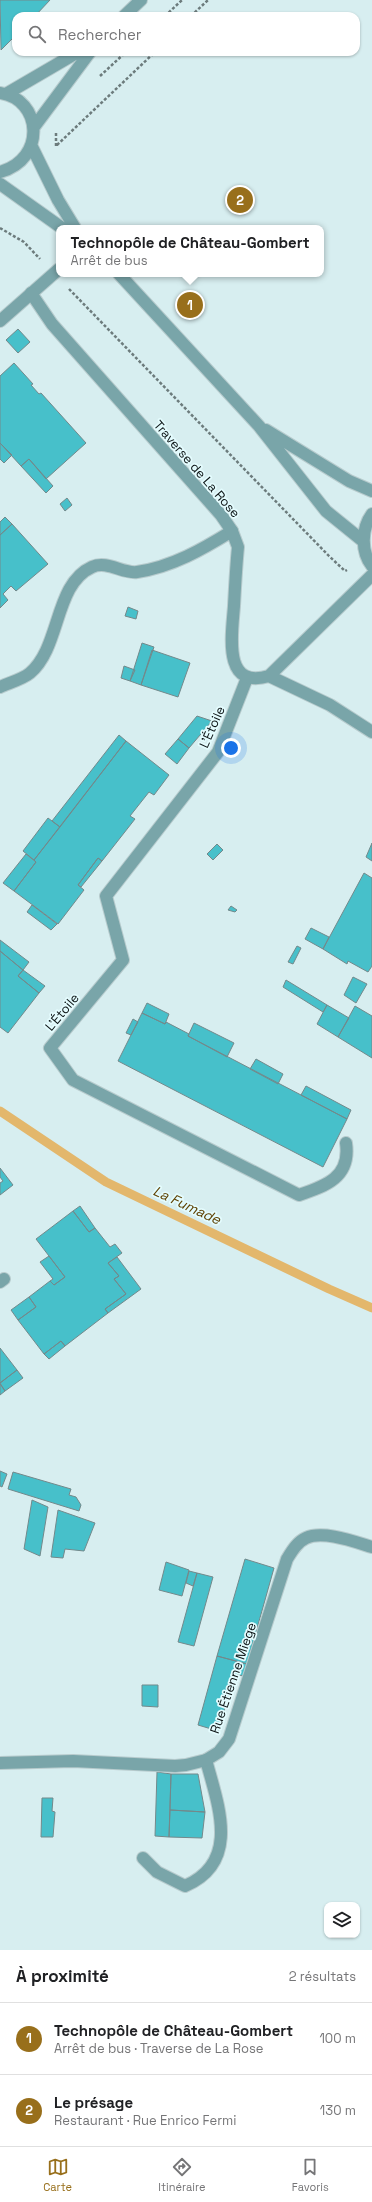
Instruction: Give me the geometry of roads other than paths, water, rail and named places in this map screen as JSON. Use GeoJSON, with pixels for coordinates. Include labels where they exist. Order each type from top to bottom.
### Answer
{"type":"FeatureCollection","features":[{"type":"Feature","properties":{"kind":"street"},"geometry":{"type":"LineString","coordinates":[[128,12],[141,0]]}},
{"type":"Feature","properties":{"kind":"street"},"geometry":{"type":"LineString","coordinates":[[3,94],[71,56]]}},
{"type":"Feature","properties":{"kind":"street"},"geometry":{"type":"LineString","coordinates":[[0,172],[11,169],[25,159],[32,147],[34,126],[67,79],[87,56]]}},
{"type":"Feature","properties":{"kind":"street"},"geometry":{"type":"LineString","coordinates":[[3,94],[16,99],[25,108],[34,126]]}},
{"type":"Feature","properties":{"kind":"street"},"geometry":{"type":"LineString","coordinates":[[32,147],[58,200],[73,225]]}},
{"type":"Feature","properties":{"kind":"street"},"geometry":{"type":"LineString","coordinates":[[0,184],[58,225]]}},
{"type":"Feature","properties":{"kind":"street"},"geometry":{"type":"LineString","coordinates":[[0,321],[56,271]]}},
{"type":"Feature","properties":{"kind":"street"},"geometry":{"type":"LineString","coordinates":[[122,277],[259,426],[326,511],[363,541]]}},
{"type":"Feature","properties":{"kind":"street","name":"Traverse de La Rose"},"geometry":{"type":"LineString","coordinates":[[31,293],[52,324],[221,515],[232,531],[238,548],[230,650],[238,670],[247,678]]}},
{"type":"Feature","properties":{"kind":"street"},"geometry":{"type":"LineString","coordinates":[[259,426],[349,481],[372,492]]}},
{"type":"Feature","properties":{"kind":"street"},"geometry":{"type":"LineString","coordinates":[[247,678],[259,679],[269,676],[372,569],[363,541],[368,520],[372,514]]}},
{"type":"Feature","properties":{"kind":"street"},"geometry":{"type":"LineString","coordinates":[[0,687],[30,673],[42,659],[72,582],[93,566],[107,566],[135,572],[161,566],[200,551],[232,531]]}},
{"type":"Feature","properties":{"kind":"street"},"geometry":{"type":"LineString","coordinates":[[269,676],[330,705],[372,732]]}},
{"type":"Feature","properties":{"kind":"street","name":"L'Étoile"},"geometry":{"type":"LineString","coordinates":[[247,678],[218,752],[106,896],[123,960],[50,1048],[73,1080],[299,1195],[324,1187],[339,1174],[348,1156],[346,1143]]}},
{"type":"Feature","properties":{"kind":"street","name":"Rue Étienne Miege"},"geometry":{"type":"LineString","coordinates":[[0,1763],[73,1761],[175,1766],[206,1760],[219,1752],[229,1739],[287,1559],[296,1546],[307,1537],[327,1536],[372,1546]]}},
{"type":"Feature","properties":{"kind":"street"},"geometry":{"type":"LineString","coordinates":[[143,1858],[157,1872],[185,1886],[197,1881],[213,1865],[221,1846],[221,1818],[206,1760]]}},
{"type":"Feature","properties":{"kind":"waterway","name":"La Fumade"},"geometry":{"type":"LineString","coordinates":[[0,1111],[106,1182],[329,1289],[372,1308]]}},
{"type":"Feature","properties":{"kind":"place","name":"Le présage"},"geometry":{"type":"Point","coordinates":[240,200]}},
{"type":"Feature","properties":{"kind":"place","name":"Technopôle de Château-Gombert"},"geometry":{"type":"Point","coordinates":[190,305]}}]}
